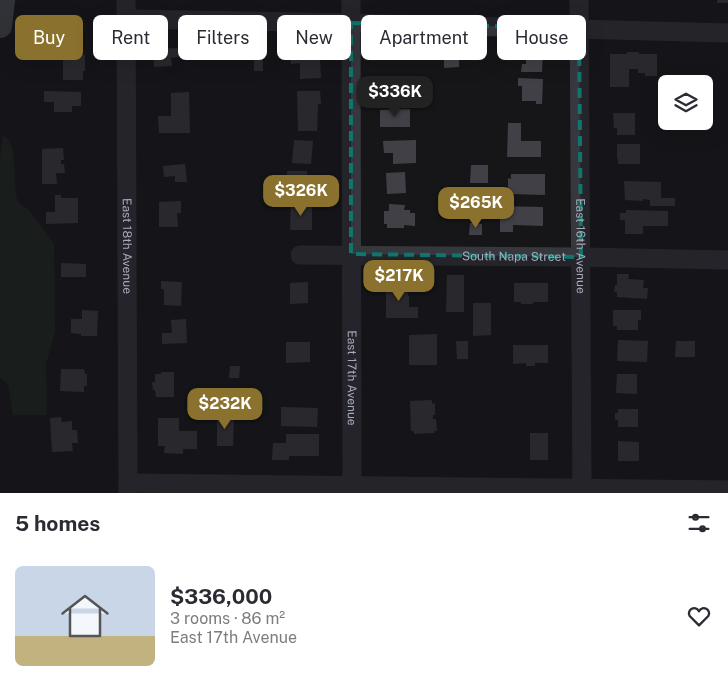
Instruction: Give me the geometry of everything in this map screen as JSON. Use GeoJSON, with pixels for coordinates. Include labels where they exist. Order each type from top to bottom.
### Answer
{"type":"FeatureCollection","features":[{"type":"Feature","properties":{"kind":"main road"},"geometry":{"type":"LineString","coordinates":[[0,26],[3,0]]}},
{"type":"Feature","properties":{"kind":"street","name":"East 18th Avenue"},"geometry":{"type":"LineString","coordinates":[[126,0],[126,15]]}},
{"type":"Feature","properties":{"kind":"street","name":"East 17th Avenue"},"geometry":{"type":"LineString","coordinates":[[351,0],[351,15]]}},
{"type":"Feature","properties":{"kind":"street","name":"East 16th Avenue"},"geometry":{"type":"LineString","coordinates":[[579,0],[579,15]]}},
{"type":"Feature","properties":{"kind":"street"},"geometry":{"type":"LineString","coordinates":[[168,21],[277,22]]}},
{"type":"Feature","properties":{"kind":"street"},"geometry":{"type":"LineString","coordinates":[[351,23],[497,26]]}},
{"type":"Feature","properties":{"kind":"street"},"geometry":{"type":"LineString","coordinates":[[586,28],[728,33]]}},
{"type":"Feature","properties":{"kind":"street","name":"East 18th Avenue"},"geometry":{"type":"LineString","coordinates":[[126,60],[128,488]]}},
{"type":"Feature","properties":{"kind":"street","name":"East 17th Avenue"},"geometry":{"type":"LineString","coordinates":[[351,60],[351,254],[355,490]]}},
{"type":"Feature","properties":{"kind":"street","name":"East 16th Avenue"},"geometry":{"type":"LineString","coordinates":[[579,60],[582,491]]}},
{"type":"Feature","properties":{"kind":"street","name":"South Napa Street"},"geometry":{"type":"LineString","coordinates":[[300,255],[351,254],[728,260]]}},
{"type":"Feature","properties":{"kind":"street"},"geometry":{"type":"LineString","coordinates":[[128,488],[728,490]]}},
{"type":"Feature","properties":{"kind":"highlighted area"},"geometry":{"type":"Polygon","coordinates":[[[351,23],[579,28],[581,257],[351,254],[351,23]]]}},
{"type":"Feature","properties":{"kind":"shaded area"},"geometry":{"type":"Polygon","coordinates":[[[3,135],[8,139],[13,150],[16,197],[20,204],[29,210],[54,244],[55,331],[46,364],[47,415],[13,415],[8,384],[0,378],[0,159],[3,135]]]}},
{"type":"Feature","properties":{"kind":"building"},"geometry":{"type":"Polygon","coordinates":[[[717,0],[728,0],[728,3],[717,3],[717,0]]]}},
{"type":"Feature","properties":{"kind":"building"},"geometry":{"type":"Polygon","coordinates":[[[168,48],[178,48],[178,57],[171,58],[172,66],[154,67],[154,60],[168,60],[168,48]]]}},
{"type":"Feature","properties":{"kind":"building"},"geometry":{"type":"Polygon","coordinates":[[[627,52],[657,54],[657,76],[645,76],[645,73],[638,73],[638,69],[629,69],[629,87],[610,87],[610,54],[627,54],[627,52]]]}},
{"type":"Feature","properties":{"kind":"building"},"geometry":{"type":"Polygon","coordinates":[[[83,55],[85,55],[83,80],[63,80],[63,60],[83,60],[83,55]]]}},
{"type":"Feature","properties":{"kind":"building"},"geometry":{"type":"Polygon","coordinates":[[[254,60],[263,60],[263,71],[254,71],[254,60]]]}},
{"type":"Feature","properties":{"kind":"building"},"geometry":{"type":"Polygon","coordinates":[[[291,60],[320,60],[321,78],[300,79],[300,63],[291,64],[291,60]]]}},
{"type":"Feature","properties":{"kind":"building"},"geometry":{"type":"Polygon","coordinates":[[[444,60],[459,60],[459,67],[444,68],[444,60]]]}},
{"type":"Feature","properties":{"kind":"building"},"geometry":{"type":"Polygon","coordinates":[[[526,60],[543,60],[542,72],[521,72],[522,64],[526,64],[526,60]]]}},
{"type":"Feature","properties":{"kind":"building"},"geometry":{"type":"Polygon","coordinates":[[[518,78],[543,79],[542,104],[536,104],[536,101],[522,101],[522,86],[518,86],[518,78]]]}},
{"type":"Feature","properties":{"kind":"building"},"geometry":{"type":"Polygon","coordinates":[[[400,80],[410,80],[408,103],[381,103],[381,83],[400,83],[400,80]]]}},
{"type":"Feature","properties":{"kind":"building"},"geometry":{"type":"Polygon","coordinates":[[[44,91],[81,92],[81,106],[72,106],[72,112],[54,112],[54,102],[44,102],[44,91]]]}},
{"type":"Feature","properties":{"kind":"building"},"geometry":{"type":"Polygon","coordinates":[[[297,91],[320,91],[321,104],[318,104],[317,131],[298,131],[297,91]]]}},
{"type":"Feature","properties":{"kind":"building"},"geometry":{"type":"Polygon","coordinates":[[[189,92],[190,133],[159,133],[158,116],[171,116],[171,93],[189,92]]]}},
{"type":"Feature","properties":{"kind":"building"},"geometry":{"type":"Polygon","coordinates":[[[410,109],[410,127],[380,127],[380,110],[410,109]]]}},
{"type":"Feature","properties":{"kind":"building"},"geometry":{"type":"Polygon","coordinates":[[[613,113],[635,113],[635,135],[617,135],[617,128],[614,128],[613,113]]]}},
{"type":"Feature","properties":{"kind":"building"},"geometry":{"type":"Polygon","coordinates":[[[508,123],[521,123],[521,141],[541,141],[541,157],[507,157],[508,123]]]}},
{"type":"Feature","properties":{"kind":"building"},"geometry":{"type":"Polygon","coordinates":[[[294,140],[313,141],[311,164],[292,163],[294,140]]]}},
{"type":"Feature","properties":{"kind":"building"},"geometry":{"type":"Polygon","coordinates":[[[416,140],[416,163],[393,164],[393,153],[384,153],[383,141],[416,140]]]}},
{"type":"Feature","properties":{"kind":"building"},"geometry":{"type":"Polygon","coordinates":[[[617,144],[640,144],[640,164],[618,164],[617,144]]]}},
{"type":"Feature","properties":{"kind":"building"},"geometry":{"type":"Polygon","coordinates":[[[63,148],[64,160],[61,160],[61,164],[64,164],[65,173],[56,173],[57,184],[42,184],[42,149],[63,148]]]}},
{"type":"Feature","properties":{"kind":"building"},"geometry":{"type":"Polygon","coordinates":[[[185,164],[187,182],[175,182],[175,176],[164,177],[163,166],[185,164]]]}},
{"type":"Feature","properties":{"kind":"building"},"geometry":{"type":"Polygon","coordinates":[[[471,165],[488,165],[488,183],[470,183],[471,165]]]}},
{"type":"Feature","properties":{"kind":"building"},"geometry":{"type":"Polygon","coordinates":[[[287,171],[307,171],[307,199],[287,199],[287,171]]]}},
{"type":"Feature","properties":{"kind":"building"},"geometry":{"type":"Polygon","coordinates":[[[405,172],[406,193],[387,194],[386,173],[405,172]]]}},
{"type":"Feature","properties":{"kind":"building"},"geometry":{"type":"Polygon","coordinates":[[[511,174],[545,174],[545,195],[511,194],[511,190],[508,190],[508,178],[511,179],[511,174]]]}},
{"type":"Feature","properties":{"kind":"building"},"geometry":{"type":"Polygon","coordinates":[[[624,181],[661,182],[661,198],[675,198],[675,206],[650,206],[650,200],[643,199],[643,201],[625,200],[624,181]]]}},
{"type":"Feature","properties":{"kind":"building"},"geometry":{"type":"Polygon","coordinates":[[[55,195],[61,195],[61,198],[78,198],[78,223],[46,224],[46,212],[55,212],[55,195]]]}},
{"type":"Feature","properties":{"kind":"building"},"geometry":{"type":"Polygon","coordinates":[[[181,201],[181,213],[177,213],[178,227],[159,227],[159,202],[181,201]]]}},
{"type":"Feature","properties":{"kind":"building"},"geometry":{"type":"Polygon","coordinates":[[[291,203],[312,203],[312,230],[290,230],[291,203]]]}},
{"type":"Feature","properties":{"kind":"building"},"geometry":{"type":"Polygon","coordinates":[[[389,204],[405,205],[404,210],[410,210],[410,213],[415,213],[415,226],[404,225],[404,228],[387,228],[387,224],[384,224],[384,211],[389,211],[389,204]]]}},
{"type":"Feature","properties":{"kind":"building"},"geometry":{"type":"Polygon","coordinates":[[[500,206],[543,207],[543,226],[513,225],[513,232],[500,232],[500,206]]]}},
{"type":"Feature","properties":{"kind":"building"},"geometry":{"type":"Polygon","coordinates":[[[626,210],[668,211],[668,226],[643,226],[643,234],[625,234],[625,220],[620,220],[620,213],[626,213],[626,210]]]}},
{"type":"Feature","properties":{"kind":"building"},"geometry":{"type":"Polygon","coordinates":[[[470,223],[482,224],[482,235],[469,235],[470,223]]]}},
{"type":"Feature","properties":{"kind":"building"},"geometry":{"type":"Polygon","coordinates":[[[61,263],[86,264],[86,277],[61,277],[61,263]]]}},
{"type":"Feature","properties":{"kind":"building"},"geometry":{"type":"Polygon","coordinates":[[[617,274],[629,274],[628,279],[644,280],[643,288],[648,288],[647,299],[617,297],[617,292],[614,292],[615,285],[617,285],[617,274]]]}},
{"type":"Feature","properties":{"kind":"building"},"geometry":{"type":"Polygon","coordinates":[[[447,275],[464,275],[464,312],[446,312],[447,275]]]}},
{"type":"Feature","properties":{"kind":"building"},"geometry":{"type":"Polygon","coordinates":[[[161,281],[182,282],[181,306],[164,305],[164,289],[161,289],[161,281]]]}},
{"type":"Feature","properties":{"kind":"building"},"geometry":{"type":"Polygon","coordinates":[[[308,282],[308,303],[290,304],[290,283],[308,282]]]}},
{"type":"Feature","properties":{"kind":"building"},"geometry":{"type":"Polygon","coordinates":[[[386,283],[407,283],[409,307],[418,307],[418,318],[386,318],[386,283]]]}},
{"type":"Feature","properties":{"kind":"building"},"geometry":{"type":"Polygon","coordinates":[[[514,283],[548,283],[548,302],[521,304],[521,302],[514,302],[514,283]]]}},
{"type":"Feature","properties":{"kind":"building"},"geometry":{"type":"Polygon","coordinates":[[[473,303],[491,303],[491,335],[473,336],[473,303]]]}},
{"type":"Feature","properties":{"kind":"building"},"geometry":{"type":"Polygon","coordinates":[[[82,310],[98,311],[97,336],[81,336],[81,334],[71,333],[71,319],[82,319],[82,310]]]}},
{"type":"Feature","properties":{"kind":"building"},"geometry":{"type":"Polygon","coordinates":[[[613,310],[641,310],[638,330],[617,330],[617,326],[613,326],[613,310]]]}},
{"type":"Feature","properties":{"kind":"building"},"geometry":{"type":"Polygon","coordinates":[[[186,319],[187,343],[162,344],[162,333],[172,333],[171,320],[186,319]]]}},
{"type":"Feature","properties":{"kind":"building"},"geometry":{"type":"Polygon","coordinates":[[[437,334],[437,365],[409,365],[409,335],[437,334]]]}},
{"type":"Feature","properties":{"kind":"building"},"geometry":{"type":"Polygon","coordinates":[[[618,340],[648,341],[647,362],[617,361],[618,340]]]}},
{"type":"Feature","properties":{"kind":"building"},"geometry":{"type":"Polygon","coordinates":[[[456,341],[468,341],[468,359],[457,359],[456,341]]]}},
{"type":"Feature","properties":{"kind":"building"},"geometry":{"type":"Polygon","coordinates":[[[676,341],[695,341],[695,357],[675,357],[676,341]]]}},
{"type":"Feature","properties":{"kind":"building"},"geometry":{"type":"Polygon","coordinates":[[[286,342],[310,342],[310,362],[286,363],[286,342]]]}},
{"type":"Feature","properties":{"kind":"building"},"geometry":{"type":"Polygon","coordinates":[[[513,345],[548,345],[548,363],[535,363],[535,366],[526,366],[526,363],[513,364],[513,345]]]}},
{"type":"Feature","properties":{"kind":"building"},"geometry":{"type":"Polygon","coordinates":[[[230,366],[240,366],[239,378],[229,378],[230,366]]]}},
{"type":"Feature","properties":{"kind":"building"},"geometry":{"type":"Polygon","coordinates":[[[61,369],[84,369],[85,374],[87,374],[87,386],[84,386],[84,392],[60,391],[61,369]]]}},
{"type":"Feature","properties":{"kind":"building"},"geometry":{"type":"Polygon","coordinates":[[[161,372],[174,372],[174,397],[156,397],[152,382],[155,382],[155,374],[161,374],[161,372]]]}},
{"type":"Feature","properties":{"kind":"building"},"geometry":{"type":"Polygon","coordinates":[[[617,374],[637,374],[637,394],[616,393],[617,374]]]}},
{"type":"Feature","properties":{"kind":"building"},"geometry":{"type":"Polygon","coordinates":[[[432,400],[432,404],[435,403],[433,419],[436,419],[437,431],[434,431],[434,433],[414,434],[414,431],[411,431],[410,401],[432,400]]]}},
{"type":"Feature","properties":{"kind":"building"},"geometry":{"type":"Polygon","coordinates":[[[281,407],[318,408],[317,427],[281,426],[281,407]]]}},
{"type":"Feature","properties":{"kind":"building"},"geometry":{"type":"Polygon","coordinates":[[[618,409],[638,409],[638,427],[618,427],[615,413],[618,413],[618,409]]]}},
{"type":"Feature","properties":{"kind":"building"},"geometry":{"type":"Polygon","coordinates":[[[217,414],[234,414],[233,446],[217,446],[217,414]]]}},
{"type":"Feature","properties":{"kind":"building"},"geometry":{"type":"Polygon","coordinates":[[[61,417],[62,422],[72,421],[72,430],[77,430],[78,443],[72,443],[73,451],[52,452],[50,418],[61,417]]]}},
{"type":"Feature","properties":{"kind":"building"},"geometry":{"type":"Polygon","coordinates":[[[158,418],[179,418],[179,431],[197,431],[197,449],[183,449],[183,454],[164,453],[165,446],[158,446],[158,418]]]}},
{"type":"Feature","properties":{"kind":"building"},"geometry":{"type":"Polygon","coordinates":[[[530,433],[548,433],[548,460],[530,460],[530,433]]]}},
{"type":"Feature","properties":{"kind":"building"},"geometry":{"type":"Polygon","coordinates":[[[286,434],[319,434],[319,456],[289,456],[289,460],[272,460],[273,443],[286,443],[286,434]]]}},
{"type":"Feature","properties":{"kind":"building"},"geometry":{"type":"Polygon","coordinates":[[[618,441],[639,442],[639,461],[618,461],[618,441]]]}}]}
